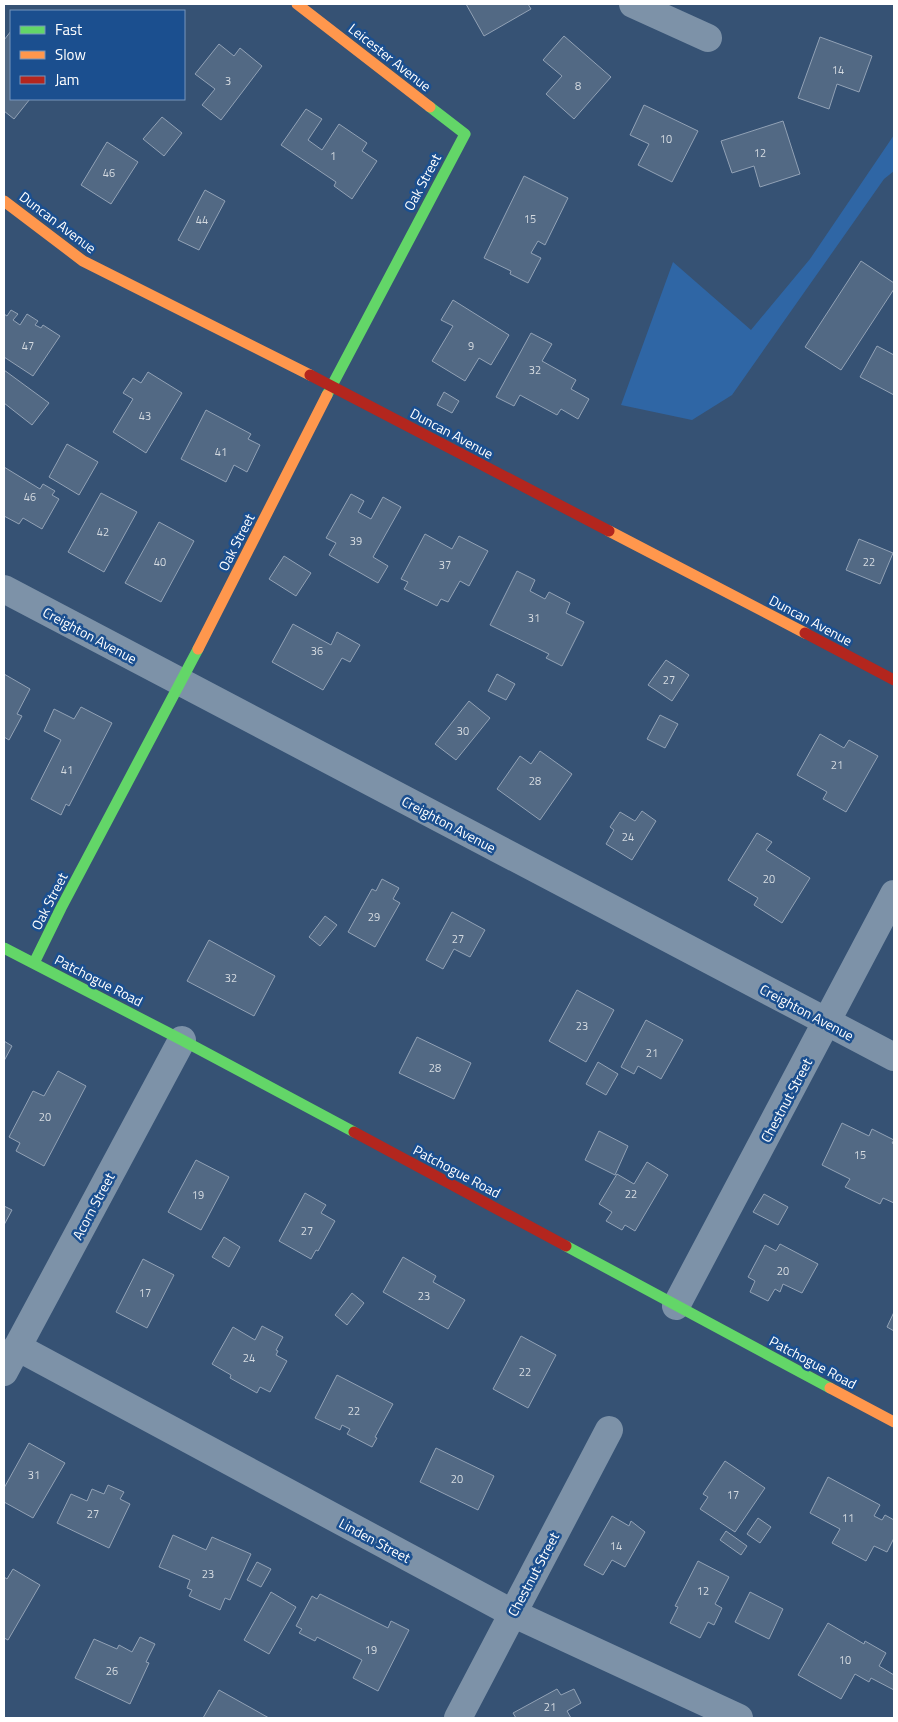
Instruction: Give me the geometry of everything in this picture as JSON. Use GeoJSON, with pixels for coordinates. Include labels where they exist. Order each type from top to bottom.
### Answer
{"type":"FeatureCollection","features":[{"type":"Feature","properties":{"kind":"street","name":"Leicester Avenue"},"geometry":{"type":"LineString","coordinates":[[296,4],[465,134]]}},
{"type":"Feature","properties":{"kind":"street"},"geometry":{"type":"LineString","coordinates":[[633,4],[708,38]]}},
{"type":"Feature","properties":{"kind":"street","name":"Oak Street"},"geometry":{"type":"LineString","coordinates":[[34,963],[61,908],[181,683],[331,386],[465,134]]}},
{"type":"Feature","properties":{"kind":"street","name":"Duncan Avenue"},"geometry":{"type":"LineString","coordinates":[[4,201],[83,261],[331,386],[894,680]]}},
{"type":"Feature","properties":{"kind":"street","name":"Creighton Avenue"},"geometry":{"type":"LineString","coordinates":[[4,589],[894,1057]]}},
{"type":"Feature","properties":{"kind":"street","name":"Chestnut Street"},"geometry":{"type":"LineString","coordinates":[[676,1306],[894,894]]}},
{"type":"Feature","properties":{"kind":"street","name":"Patchogue Road"},"geometry":{"type":"LineString","coordinates":[[4,948],[182,1040],[894,1422]]}},
{"type":"Feature","properties":{"kind":"street","name":"Acorn Street"},"geometry":{"type":"LineString","coordinates":[[4,1372],[182,1040]]}},
{"type":"Feature","properties":{"kind":"street","name":"Linden Street"},"geometry":{"type":"LineString","coordinates":[[17,1347],[512,1613],[739,1718]]}},
{"type":"Feature","properties":{"kind":"street","name":"Chestnut Street"},"geometry":{"type":"LineString","coordinates":[[458,1718],[609,1430]]}},
{"type":"Feature","properties":{"kind":"shaded area"},"geometry":{"type":"Polygon","coordinates":[[[894,135],[894,171],[884,179],[732,395],[692,420],[621,405],[673,262],[751,330],[810,259],[894,135]]]}},
{"type":"Feature","properties":{"kind":"building"},"geometry":{"type":"Polygon","coordinates":[[[466,4],[528,4],[531,9],[484,36],[466,4]]]}},
{"type":"Feature","properties":{"kind":"building"},"geometry":{"type":"Polygon","coordinates":[[[10,32],[10,100],[29,100],[14,119],[4,111],[4,40],[10,32]]]}},
{"type":"Feature","properties":{"kind":"building"},"geometry":{"type":"Polygon","coordinates":[[[564,36],[611,77],[574,119],[546,94],[562,76],[543,60],[564,36]]]}},
{"type":"Feature","properties":{"kind":"building"},"geometry":{"type":"Polygon","coordinates":[[[820,37],[872,56],[859,92],[837,84],[829,109],[798,98],[820,37]]]}},
{"type":"Feature","properties":{"kind":"building"},"geometry":{"type":"Polygon","coordinates":[[[219,44],[234,56],[240,48],[262,66],[221,120],[202,105],[215,89],[195,74],[219,44]]]}},
{"type":"Feature","properties":{"kind":"building"},"geometry":{"type":"Polygon","coordinates":[[[644,105],[698,131],[672,182],[638,165],[649,144],[630,135],[644,105]]]}},
{"type":"Feature","properties":{"kind":"building"},"geometry":{"type":"Polygon","coordinates":[[[306,109],[322,119],[308,140],[322,150],[339,124],[367,143],[362,151],[377,161],[352,199],[334,186],[336,182],[281,145],[306,109]]]}},
{"type":"Feature","properties":{"kind":"building"},"geometry":{"type":"Polygon","coordinates":[[[162,117],[182,133],[164,156],[143,139],[162,117]]]}},
{"type":"Feature","properties":{"kind":"building"},"geometry":{"type":"Polygon","coordinates":[[[783,121],[800,174],[760,187],[754,166],[732,173],[721,141],[783,121]]]}},
{"type":"Feature","properties":{"kind":"building"},"geometry":{"type":"Polygon","coordinates":[[[107,142],[138,162],[111,204],[81,185],[107,142]]]}},
{"type":"Feature","properties":{"kind":"building"},"geometry":{"type":"Polygon","coordinates":[[[524,176],[568,198],[545,245],[538,241],[531,253],[541,258],[528,283],[510,274],[511,271],[484,258],[524,176]]]}},
{"type":"Feature","properties":{"kind":"building"},"geometry":{"type":"Polygon","coordinates":[[[205,190],[225,201],[199,250],[178,240],[205,190]]]}},
{"type":"Feature","properties":{"kind":"building"},"geometry":{"type":"Polygon","coordinates":[[[861,261],[894,283],[894,289],[841,370],[805,347],[861,261]]]}},
{"type":"Feature","properties":{"kind":"building"},"geometry":{"type":"Polygon","coordinates":[[[453,300],[509,335],[491,365],[479,358],[465,381],[432,361],[453,326],[441,320],[453,300]]]}},
{"type":"Feature","properties":{"kind":"building"},"geometry":{"type":"Polygon","coordinates":[[[11,310],[18,314],[13,320],[20,325],[27,314],[38,321],[35,325],[41,328],[43,325],[60,336],[33,376],[4,357],[4,314],[7,316],[11,310]]]}},
{"type":"Feature","properties":{"kind":"building"},"geometry":{"type":"Polygon","coordinates":[[[531,333],[552,344],[542,361],[576,380],[571,389],[589,399],[578,419],[561,409],[557,415],[520,395],[514,406],[496,397],[531,333]]]}},
{"type":"Feature","properties":{"kind":"building"},"geometry":{"type":"Polygon","coordinates":[[[877,346],[894,355],[894,395],[860,377],[877,346]]]}},
{"type":"Feature","properties":{"kind":"building"},"geometry":{"type":"Polygon","coordinates":[[[4,370],[49,403],[32,425],[4,403],[4,370]]]}},
{"type":"Feature","properties":{"kind":"building"},"geometry":{"type":"Polygon","coordinates":[[[148,372],[182,393],[146,453],[113,432],[133,399],[123,393],[133,378],[141,383],[148,372]]]}},
{"type":"Feature","properties":{"kind":"building"},"geometry":{"type":"Polygon","coordinates":[[[444,392],[459,401],[452,413],[437,405],[444,392]]]}},
{"type":"Feature","properties":{"kind":"building"},"geometry":{"type":"Polygon","coordinates":[[[206,410],[251,434],[248,439],[260,445],[247,472],[234,465],[226,482],[181,459],[206,410]]]}},
{"type":"Feature","properties":{"kind":"building"},"geometry":{"type":"Polygon","coordinates":[[[67,444],[98,462],[79,495],[49,477],[67,444]]]}},
{"type":"Feature","properties":{"kind":"building"},"geometry":{"type":"Polygon","coordinates":[[[4,467],[40,489],[43,484],[55,491],[52,495],[59,499],[42,529],[23,518],[19,524],[4,516],[4,467]]]}},
{"type":"Feature","properties":{"kind":"building"},"geometry":{"type":"Polygon","coordinates":[[[101,493],[137,512],[104,572],[68,552],[101,493]]]}},
{"type":"Feature","properties":{"kind":"building"},"geometry":{"type":"Polygon","coordinates":[[[351,494],[364,501],[358,512],[371,519],[383,497],[401,507],[373,557],[388,566],[378,583],[329,555],[336,543],[326,538],[351,494]]]}},
{"type":"Feature","properties":{"kind":"building"},"geometry":{"type":"Polygon","coordinates":[[[159,522],[194,541],[161,602],[125,583],[159,522]]]}},
{"type":"Feature","properties":{"kind":"building"},"geometry":{"type":"Polygon","coordinates":[[[425,534],[452,549],[459,536],[488,551],[469,586],[460,581],[448,602],[441,599],[437,606],[404,589],[408,582],[401,579],[425,534]]]}},
{"type":"Feature","properties":{"kind":"building"},"geometry":{"type":"Polygon","coordinates":[[[859,539],[893,553],[880,584],[846,570],[859,539]]]}},
{"type":"Feature","properties":{"kind":"building"},"geometry":{"type":"Polygon","coordinates":[[[284,556],[311,573],[296,596],[269,579],[284,556]]]}},
{"type":"Feature","properties":{"kind":"building"},"geometry":{"type":"Polygon","coordinates":[[[517,571],[535,580],[530,591],[545,599],[549,592],[570,603],[566,613],[584,622],[562,666],[546,658],[549,654],[490,625],[517,571]]]}},
{"type":"Feature","properties":{"kind":"building"},"geometry":{"type":"Polygon","coordinates":[[[293,624],[331,645],[337,632],[360,645],[350,662],[342,658],[323,690],[272,662],[293,624]]]}},
{"type":"Feature","properties":{"kind":"building"},"geometry":{"type":"Polygon","coordinates":[[[666,660],[689,675],[672,701],[648,685],[666,660]]]}},
{"type":"Feature","properties":{"kind":"building"},"geometry":{"type":"Polygon","coordinates":[[[4,674],[30,689],[17,714],[22,716],[9,740],[4,737],[4,674]]]}},
{"type":"Feature","properties":{"kind":"building"},"geometry":{"type":"Polygon","coordinates":[[[497,674],[515,684],[506,700],[488,691],[497,674]]]}},
{"type":"Feature","properties":{"kind":"building"},"geometry":{"type":"Polygon","coordinates":[[[469,701],[490,718],[456,760],[435,744],[469,701]]]}},
{"type":"Feature","properties":{"kind":"building"},"geometry":{"type":"Polygon","coordinates":[[[81,707],[112,723],[69,806],[66,804],[61,815],[31,799],[61,740],[44,731],[54,709],[74,719],[81,707]]]}},
{"type":"Feature","properties":{"kind":"building"},"geometry":{"type":"Polygon","coordinates":[[[660,715],[678,724],[665,748],[647,739],[660,715]]]}},
{"type":"Feature","properties":{"kind":"building"},"geometry":{"type":"Polygon","coordinates":[[[820,734],[844,748],[849,740],[878,756],[846,812],[823,799],[827,792],[797,775],[820,734]]]}},
{"type":"Feature","properties":{"kind":"building"},"geometry":{"type":"Polygon","coordinates":[[[540,751],[572,774],[540,820],[497,789],[520,756],[531,764],[540,751]]]}},
{"type":"Feature","properties":{"kind":"building"},"geometry":{"type":"Polygon","coordinates":[[[642,811],[656,821],[632,860],[606,844],[614,830],[610,827],[620,812],[635,821],[642,811]]]}},
{"type":"Feature","properties":{"kind":"building"},"geometry":{"type":"Polygon","coordinates":[[[757,833],[772,842],[766,850],[810,878],[782,923],[754,905],[758,898],[728,880],[757,833]]]}},
{"type":"Feature","properties":{"kind":"building"},"geometry":{"type":"Polygon","coordinates":[[[382,879],[399,888],[393,899],[400,903],[375,947],[348,932],[372,889],[376,891],[382,879]]]}},
{"type":"Feature","properties":{"kind":"building"},"geometry":{"type":"Polygon","coordinates":[[[452,912],[485,930],[470,957],[454,949],[443,969],[426,960],[452,912]]]}},
{"type":"Feature","properties":{"kind":"building"},"geometry":{"type":"Polygon","coordinates":[[[325,916],[337,925],[320,946],[309,937],[325,916]]]}},
{"type":"Feature","properties":{"kind":"building"},"geometry":{"type":"Polygon","coordinates":[[[209,940],[275,976],[254,1016],[187,981],[209,940]]]}},
{"type":"Feature","properties":{"kind":"building"},"geometry":{"type":"Polygon","coordinates":[[[577,990],[614,1010],[586,1062],[549,1041],[577,990]]]}},
{"type":"Feature","properties":{"kind":"building"},"geometry":{"type":"Polygon","coordinates":[[[646,1020],[683,1040],[661,1079],[638,1066],[634,1074],[621,1067],[646,1020]]]}},
{"type":"Feature","properties":{"kind":"building"},"geometry":{"type":"Polygon","coordinates":[[[417,1037],[471,1063],[454,1099],[399,1073],[417,1037]]]}},
{"type":"Feature","properties":{"kind":"building"},"geometry":{"type":"Polygon","coordinates":[[[4,1041],[12,1046],[4,1061],[4,1041]]]}},
{"type":"Feature","properties":{"kind":"building"},"geometry":{"type":"Polygon","coordinates":[[[598,1062],[618,1074],[606,1095],[586,1084],[598,1062]]]}},
{"type":"Feature","properties":{"kind":"building"},"geometry":{"type":"Polygon","coordinates":[[[58,1071],[86,1086],[44,1166],[16,1151],[20,1143],[9,1137],[33,1091],[44,1096],[58,1071]]]}},
{"type":"Feature","properties":{"kind":"building"},"geometry":{"type":"Polygon","coordinates":[[[842,1123],[869,1136],[872,1129],[894,1140],[892,1143],[894,1144],[894,1203],[883,1198],[880,1204],[845,1187],[850,1179],[822,1165],[842,1123]]]}},
{"type":"Feature","properties":{"kind":"building"},"geometry":{"type":"Polygon","coordinates":[[[599,1131],[628,1146],[615,1175],[585,1160],[599,1131]]]}},
{"type":"Feature","properties":{"kind":"building"},"geometry":{"type":"Polygon","coordinates":[[[196,1160],[229,1177],[201,1230],[168,1212],[196,1160]]]}},
{"type":"Feature","properties":{"kind":"building"},"geometry":{"type":"Polygon","coordinates":[[[647,1162],[668,1175],[635,1231],[625,1225],[622,1230],[606,1221],[612,1212],[599,1204],[617,1174],[634,1184],[647,1162]]]}},
{"type":"Feature","properties":{"kind":"building"},"geometry":{"type":"Polygon","coordinates":[[[305,1193],[326,1205],[321,1213],[335,1221],[318,1251],[316,1250],[311,1259],[279,1241],[305,1193]]]}},
{"type":"Feature","properties":{"kind":"building"},"geometry":{"type":"Polygon","coordinates":[[[764,1194],[788,1207],[778,1225],[753,1212],[764,1194]]]}},
{"type":"Feature","properties":{"kind":"building"},"geometry":{"type":"Polygon","coordinates":[[[4,1206],[12,1210],[4,1225],[4,1206]]]}},
{"type":"Feature","properties":{"kind":"building"},"geometry":{"type":"Polygon","coordinates":[[[224,1237],[240,1247],[229,1267],[212,1257],[224,1237]]]}},
{"type":"Feature","properties":{"kind":"building"},"geometry":{"type":"Polygon","coordinates":[[[780,1244],[818,1264],[802,1293],[783,1284],[780,1292],[775,1289],[768,1301],[750,1292],[755,1281],[748,1277],[765,1245],[776,1251],[780,1244]]]}},
{"type":"Feature","properties":{"kind":"building"},"geometry":{"type":"Polygon","coordinates":[[[403,1257],[436,1276],[433,1282],[465,1300],[448,1329],[383,1292],[403,1257]]]}},
{"type":"Feature","properties":{"kind":"building"},"geometry":{"type":"Polygon","coordinates":[[[143,1259],[174,1275],[147,1328],[116,1312],[143,1259]]]}},
{"type":"Feature","properties":{"kind":"building"},"geometry":{"type":"Polygon","coordinates":[[[352,1293],[364,1303],[347,1325],[335,1315],[352,1293]]]}},
{"type":"Feature","properties":{"kind":"building"},"geometry":{"type":"Polygon","coordinates":[[[894,1312],[894,1331],[887,1327],[894,1312]]]}},
{"type":"Feature","properties":{"kind":"building"},"geometry":{"type":"Polygon","coordinates":[[[262,1326],[283,1337],[276,1350],[278,1351],[276,1355],[287,1361],[270,1392],[260,1387],[257,1393],[230,1378],[231,1375],[212,1364],[233,1327],[255,1340],[262,1326]]]}},
{"type":"Feature","properties":{"kind":"building"},"geometry":{"type":"Polygon","coordinates":[[[521,1336],[556,1355],[528,1408],[493,1389],[521,1336]]]}},
{"type":"Feature","properties":{"kind":"building"},"geometry":{"type":"Polygon","coordinates":[[[337,1375],[393,1404],[375,1437],[377,1438],[372,1447],[347,1434],[350,1429],[342,1425],[340,1430],[315,1418],[337,1375]]]}},
{"type":"Feature","properties":{"kind":"building"},"geometry":{"type":"Polygon","coordinates":[[[29,1443],[65,1463],[33,1518],[4,1502],[4,1488],[29,1443]]]}},
{"type":"Feature","properties":{"kind":"building"},"geometry":{"type":"Polygon","coordinates":[[[436,1448],[494,1476],[478,1510],[420,1482],[436,1448]]]}},
{"type":"Feature","properties":{"kind":"building"},"geometry":{"type":"Polygon","coordinates":[[[725,1461],[765,1488],[735,1532],[700,1509],[708,1497],[703,1494],[725,1461]]]}},
{"type":"Feature","properties":{"kind":"building"},"geometry":{"type":"Polygon","coordinates":[[[828,1477],[880,1505],[874,1516],[882,1520],[885,1515],[894,1520],[894,1538],[887,1552],[874,1546],[866,1561],[832,1543],[840,1529],[810,1513],[828,1477]]]}},
{"type":"Feature","properties":{"kind":"building"},"geometry":{"type":"Polygon","coordinates":[[[108,1485],[124,1492],[120,1499],[130,1504],[109,1548],[57,1523],[71,1494],[87,1501],[92,1489],[104,1494],[108,1485]]]}},
{"type":"Feature","properties":{"kind":"building"},"geometry":{"type":"Polygon","coordinates":[[[612,1516],[629,1526],[631,1521],[645,1532],[625,1567],[612,1560],[603,1575],[584,1565],[612,1516]]]}},
{"type":"Feature","properties":{"kind":"building"},"geometry":{"type":"Polygon","coordinates":[[[758,1518],[771,1527],[760,1543],[747,1534],[758,1518]]]}},
{"type":"Feature","properties":{"kind":"building"},"geometry":{"type":"Polygon","coordinates":[[[726,1531],[747,1546],[741,1555],[720,1540],[726,1531]]]}},
{"type":"Feature","properties":{"kind":"building"},"geometry":{"type":"Polygon","coordinates":[[[173,1535],[206,1550],[212,1537],[251,1554],[230,1600],[225,1598],[220,1610],[189,1596],[192,1590],[187,1588],[190,1580],[159,1567],[173,1535]]]}},
{"type":"Feature","properties":{"kind":"building"},"geometry":{"type":"Polygon","coordinates":[[[698,1561],[729,1577],[715,1604],[722,1608],[714,1625],[708,1622],[700,1638],[670,1623],[678,1607],[675,1606],[698,1561]]]}},
{"type":"Feature","properties":{"kind":"building"},"geometry":{"type":"Polygon","coordinates":[[[257,1562],[271,1569],[261,1587],[247,1580],[257,1562]]]}},
{"type":"Feature","properties":{"kind":"building"},"geometry":{"type":"Polygon","coordinates":[[[13,1569],[40,1585],[8,1640],[4,1638],[4,1577],[7,1579],[13,1569]]]}},
{"type":"Feature","properties":{"kind":"building"},"geometry":{"type":"Polygon","coordinates":[[[271,1592],[296,1607],[269,1654],[244,1640],[271,1592]]]}},
{"type":"Feature","properties":{"kind":"building"},"geometry":{"type":"Polygon","coordinates":[[[750,1592],[783,1609],[769,1639],[735,1622],[750,1592]]]}},
{"type":"Feature","properties":{"kind":"building"},"geometry":{"type":"Polygon","coordinates":[[[320,1594],[388,1628],[391,1621],[409,1630],[378,1691],[353,1678],[362,1660],[317,1637],[315,1641],[299,1633],[302,1629],[296,1626],[312,1596],[317,1599],[320,1594]]]}},
{"type":"Feature","properties":{"kind":"building"},"geometry":{"type":"Polygon","coordinates":[[[828,1623],[864,1644],[865,1641],[886,1653],[879,1666],[894,1675],[894,1690],[871,1678],[869,1682],[855,1674],[841,1699],[798,1675],[828,1623]]]}},
{"type":"Feature","properties":{"kind":"building"},"geometry":{"type":"Polygon","coordinates":[[[140,1637],[155,1644],[146,1662],[149,1663],[130,1704],[75,1678],[94,1639],[117,1649],[119,1645],[132,1652],[140,1637]]]}},
{"type":"Feature","properties":{"kind":"building"},"geometry":{"type":"Polygon","coordinates":[[[557,1689],[561,1695],[574,1689],[581,1703],[567,1711],[571,1718],[516,1718],[513,1713],[557,1689]]]}},
{"type":"Feature","properties":{"kind":"building"},"geometry":{"type":"Polygon","coordinates":[[[219,1690],[269,1718],[203,1718],[219,1690]]]}},
{"type":"Feature","properties":{"kind":"traffic: fast"},"geometry":{"type":"LineString","coordinates":[[327,395],[465,134],[430,107]]}},
{"type":"Feature","properties":{"kind":"traffic: fast"},"geometry":{"type":"LineString","coordinates":[[34,963],[61,908],[198,649]]}},
{"type":"Feature","properties":{"kind":"traffic: fast"},"geometry":{"type":"LineString","coordinates":[[4,948],[354,1132]]}},
{"type":"Feature","properties":{"kind":"traffic: fast"},"geometry":{"type":"LineString","coordinates":[[566,1246],[830,1388]]}},
{"type":"Feature","properties":{"kind":"traffic: slow"},"geometry":{"type":"LineString","coordinates":[[297,4],[430,107]]}},
{"type":"Feature","properties":{"kind":"traffic: slow"},"geometry":{"type":"LineString","coordinates":[[4,201],[83,261],[310,375]]}},
{"type":"Feature","properties":{"kind":"traffic: slow"},"geometry":{"type":"LineString","coordinates":[[198,649],[327,395]]}},
{"type":"Feature","properties":{"kind":"traffic: slow"},"geometry":{"type":"LineString","coordinates":[[609,531],[805,633]]}},
{"type":"Feature","properties":{"kind":"traffic: slow"},"geometry":{"type":"LineString","coordinates":[[830,1388],[894,1422]]}},
{"type":"Feature","properties":{"kind":"traffic: jam"},"geometry":{"type":"LineString","coordinates":[[310,375],[609,531]]}},
{"type":"Feature","properties":{"kind":"traffic: jam"},"geometry":{"type":"LineString","coordinates":[[805,633],[894,680]]}},
{"type":"Feature","properties":{"kind":"traffic: jam"},"geometry":{"type":"LineString","coordinates":[[354,1132],[566,1246]]}}]}
